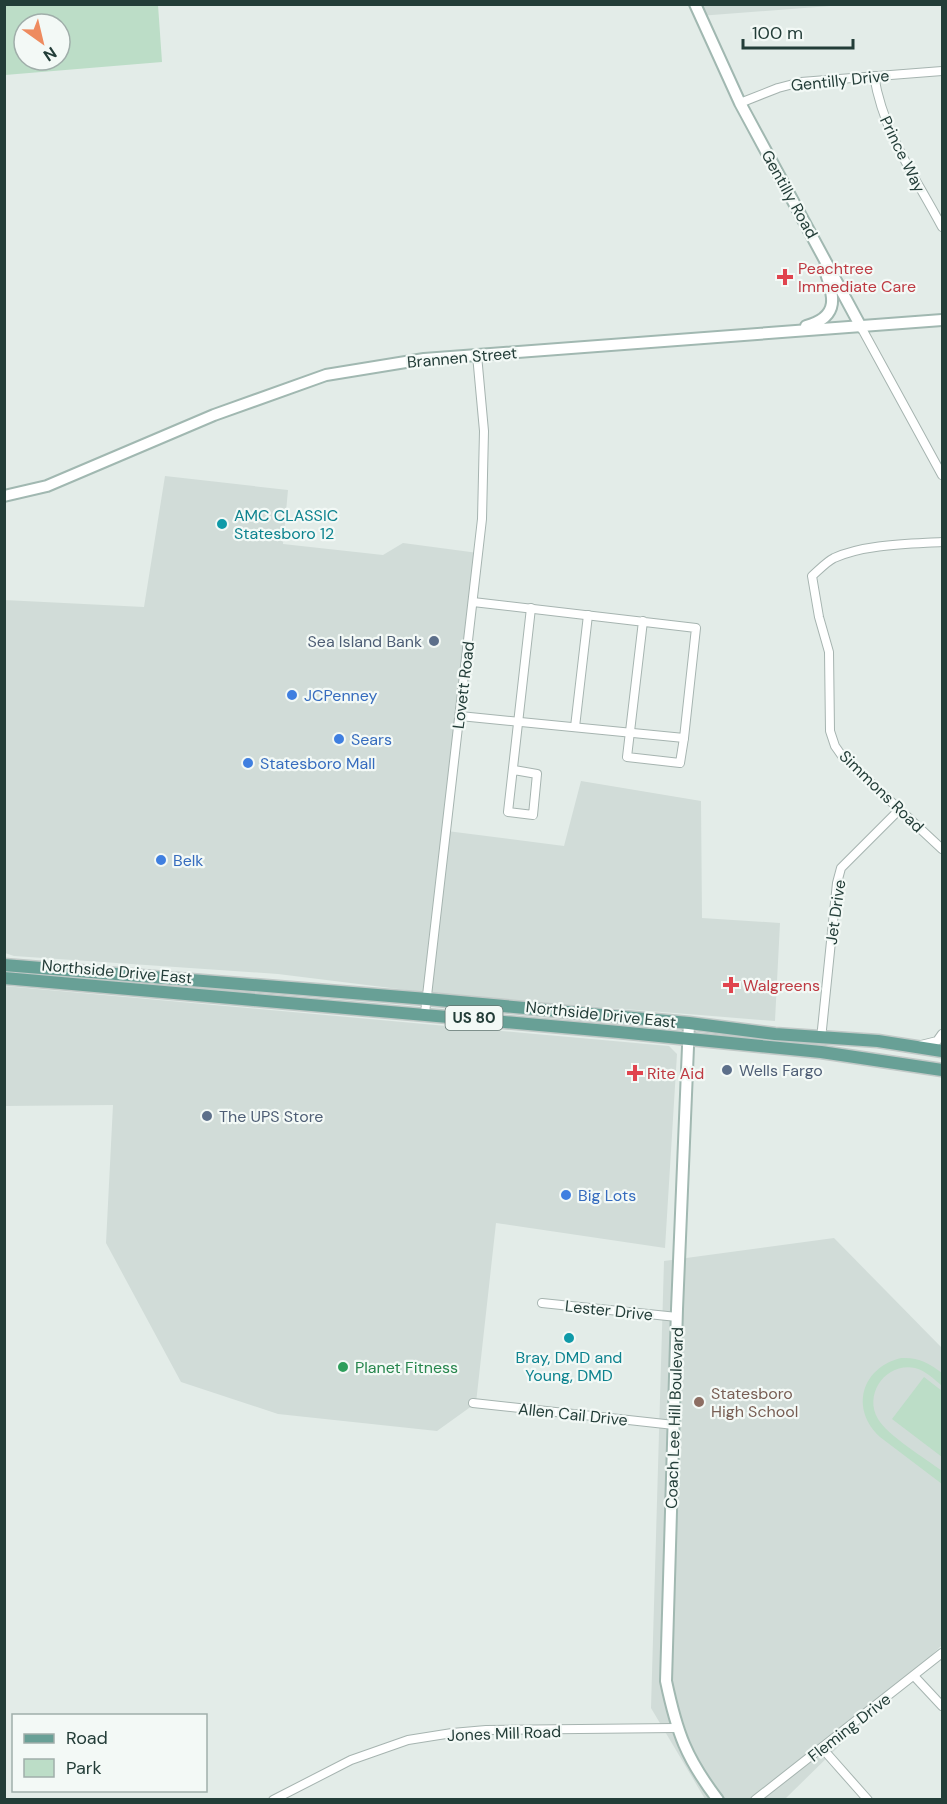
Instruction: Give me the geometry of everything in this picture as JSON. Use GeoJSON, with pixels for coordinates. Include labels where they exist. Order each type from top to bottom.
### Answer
{"type":"FeatureCollection","features":[{"type":"Feature","properties":{"kind":"main road","name":"Northside Drive East"},"geometry":{"type":"LineString","coordinates":[[4,965],[427,999],[689,1023],[732,1030],[878,1041],[942,1051]]}},
{"type":"Feature","properties":{"kind":"main road","name":"Northside Drive East"},"geometry":{"type":"LineString","coordinates":[[4,978],[425,1013],[821,1052],[942,1070]]}},
{"type":"Feature","properties":{"kind":"street","name":"Gentilly Road"},"geometry":{"type":"LineString","coordinates":[[695,4],[740,103],[942,475]]}},
{"type":"Feature","properties":{"kind":"street","name":"Gentilly Drive"},"geometry":{"type":"LineString","coordinates":[[740,103],[778,88],[801,82],[942,71]]}},
{"type":"Feature","properties":{"kind":"street","name":"Prince Way"},"geometry":{"type":"LineString","coordinates":[[874,76],[884,116],[894,143],[941,222]]}},
{"type":"Feature","properties":{"kind":"street"},"geometry":{"type":"LineString","coordinates":[[784,333],[817,323],[828,314],[833,303],[831,285],[802,215]]}},
{"type":"Feature","properties":{"kind":"street","name":"Brannen Street"},"geometry":{"type":"LineString","coordinates":[[4,496],[48,486],[214,415],[326,375],[424,359],[942,320]]}},
{"type":"Feature","properties":{"kind":"street","name":"Lovett Road"},"geometry":{"type":"LineString","coordinates":[[425,1013],[473,602],[484,482],[484,431],[477,355]]}},
{"type":"Feature","properties":{"kind":"street","name":"Simmons Road"},"geometry":{"type":"LineString","coordinates":[[942,542],[882,546],[832,558],[812,576],[819,617],[829,652],[830,731],[835,746],[842,756],[942,849]]}},
{"type":"Feature","properties":{"kind":"street"},"geometry":{"type":"LineString","coordinates":[[473,602],[643,621],[696,628],[680,763],[627,757],[643,621]]}},
{"type":"Feature","properties":{"kind":"street"},"geometry":{"type":"LineString","coordinates":[[514,770],[537,774],[533,815],[508,812],[531,608]]}},
{"type":"Feature","properties":{"kind":"street"},"geometry":{"type":"LineString","coordinates":[[575,727],[588,615]]}},
{"type":"Feature","properties":{"kind":"street"},"geometry":{"type":"LineString","coordinates":[[460,716],[684,738]]}},
{"type":"Feature","properties":{"kind":"street","name":"Jet Drive"},"geometry":{"type":"LineString","coordinates":[[821,1038],[837,883],[841,868],[900,808]]}},
{"type":"Feature","properties":{"kind":"street","name":"Coach Lee Hill Boulevard"},"geometry":{"type":"LineString","coordinates":[[689,1023],[666,1681],[676,1728],[687,1754],[701,1778],[718,1800]]}},
{"type":"Feature","properties":{"kind":"street"},"geometry":{"type":"LineString","coordinates":[[916,1046],[937,1041],[942,1034]]}},
{"type":"Feature","properties":{"kind":"street","name":"Lester Drive"},"geometry":{"type":"LineString","coordinates":[[542,1303],[677,1317]]}},
{"type":"Feature","properties":{"kind":"street","name":"Allen Cail Drive"},"geometry":{"type":"LineString","coordinates":[[473,1403],[674,1425]]}},
{"type":"Feature","properties":{"kind":"street","name":"Fleming Drive"},"geometry":{"type":"LineString","coordinates":[[755,1800],[942,1653]]}},
{"type":"Feature","properties":{"kind":"street"},"geometry":{"type":"LineString","coordinates":[[914,1676],[942,1706]]}},
{"type":"Feature","properties":{"kind":"street","name":"Jones Mill Road"},"geometry":{"type":"LineString","coordinates":[[273,1800],[351,1760],[408,1740],[486,1730],[676,1728]]}},
{"type":"Feature","properties":{"kind":"street"},"geometry":{"type":"LineString","coordinates":[[822,1748],[868,1800]]}},
{"type":"Feature","properties":{"kind":"shaded area"},"geometry":{"type":"Polygon","coordinates":[[[695,4],[843,5],[699,16],[695,4]]]}},
{"type":"Feature","properties":{"kind":"shaded area"},"geometry":{"type":"Polygon","coordinates":[[[165,476],[288,490],[283,544],[383,555],[403,543],[478,553],[447,831],[564,846],[581,781],[701,801],[702,918],[780,923],[775,1021],[447,995],[278,974],[14,956],[5,953],[4,600],[144,607],[165,476]]]}},
{"type":"Feature","properties":{"kind":"shaded area"},"geometry":{"type":"Polygon","coordinates":[[[4,986],[669,1046],[677,1054],[665,1248],[496,1223],[476,1403],[437,1431],[278,1414],[181,1382],[106,1243],[113,1105],[5,1106],[4,986]]]}},
{"type":"Feature","properties":{"kind":"shaded area"},"geometry":{"type":"Polygon","coordinates":[[[834,1238],[942,1348],[942,1645],[785,1799],[705,1799],[651,1708],[664,1261],[834,1238]]]}},
{"type":"Feature","properties":{"kind":"green space"},"geometry":{"type":"Polygon","coordinates":[[[5,4],[158,5],[162,62],[72,69],[72,12],[12,12],[12,72],[41,72],[5,75],[5,4]]]}},
{"type":"Feature","properties":{"kind":"green space"},"geometry":{"type":"Polygon","coordinates":[[[901,1358],[918,1360],[937,1369],[942,1373],[942,1386],[919,1369],[905,1367],[895,1370],[880,1382],[874,1399],[874,1409],[878,1419],[890,1432],[942,1471],[942,1484],[880,1437],[865,1414],[864,1391],[869,1380],[887,1363],[901,1358]]]}},
{"type":"Feature","properties":{"kind":"green space"},"geometry":{"type":"Polygon","coordinates":[[[924,1377],[942,1391],[942,1457],[892,1419],[924,1377]]]}},
{"type":"Feature","properties":{"kind":"place","name":"Peachtree Immediate Care"},"geometry":{"type":"Point","coordinates":[785,277]}},
{"type":"Feature","properties":{"kind":"place","name":"AMC CLASSIC Statesboro 12"},"geometry":{"type":"Point","coordinates":[222,524]}},
{"type":"Feature","properties":{"kind":"place","name":"Sea Island Bank"},"geometry":{"type":"Point","coordinates":[434,641]}},
{"type":"Feature","properties":{"kind":"place","name":"JCPenney"},"geometry":{"type":"Point","coordinates":[292,695]}},
{"type":"Feature","properties":{"kind":"place","name":"Sears"},"geometry":{"type":"Point","coordinates":[339,739]}},
{"type":"Feature","properties":{"kind":"place","name":"Statesboro Mall"},"geometry":{"type":"Point","coordinates":[248,763]}},
{"type":"Feature","properties":{"kind":"place","name":"Belk"},"geometry":{"type":"Point","coordinates":[161,860]}},
{"type":"Feature","properties":{"kind":"place","name":"Walgreens"},"geometry":{"type":"Point","coordinates":[731,985]}},
{"type":"Feature","properties":{"kind":"place","name":"Wells Fargo"},"geometry":{"type":"Point","coordinates":[727,1070]}},
{"type":"Feature","properties":{"kind":"place","name":"Rite Aid"},"geometry":{"type":"Point","coordinates":[635,1073]}},
{"type":"Feature","properties":{"kind":"place","name":"The UPS Store"},"geometry":{"type":"Point","coordinates":[207,1116]}},
{"type":"Feature","properties":{"kind":"place","name":"Big Lots"},"geometry":{"type":"Point","coordinates":[566,1195]}},
{"type":"Feature","properties":{"kind":"place","name":"Bray, DMD and Young, DMD"},"geometry":{"type":"Point","coordinates":[569,1338]}},
{"type":"Feature","properties":{"kind":"place","name":"Planet Fitness"},"geometry":{"type":"Point","coordinates":[343,1367]}},
{"type":"Feature","properties":{"kind":"place","name":"Statesboro High School"},"geometry":{"type":"Point","coordinates":[699,1402]}}]}
